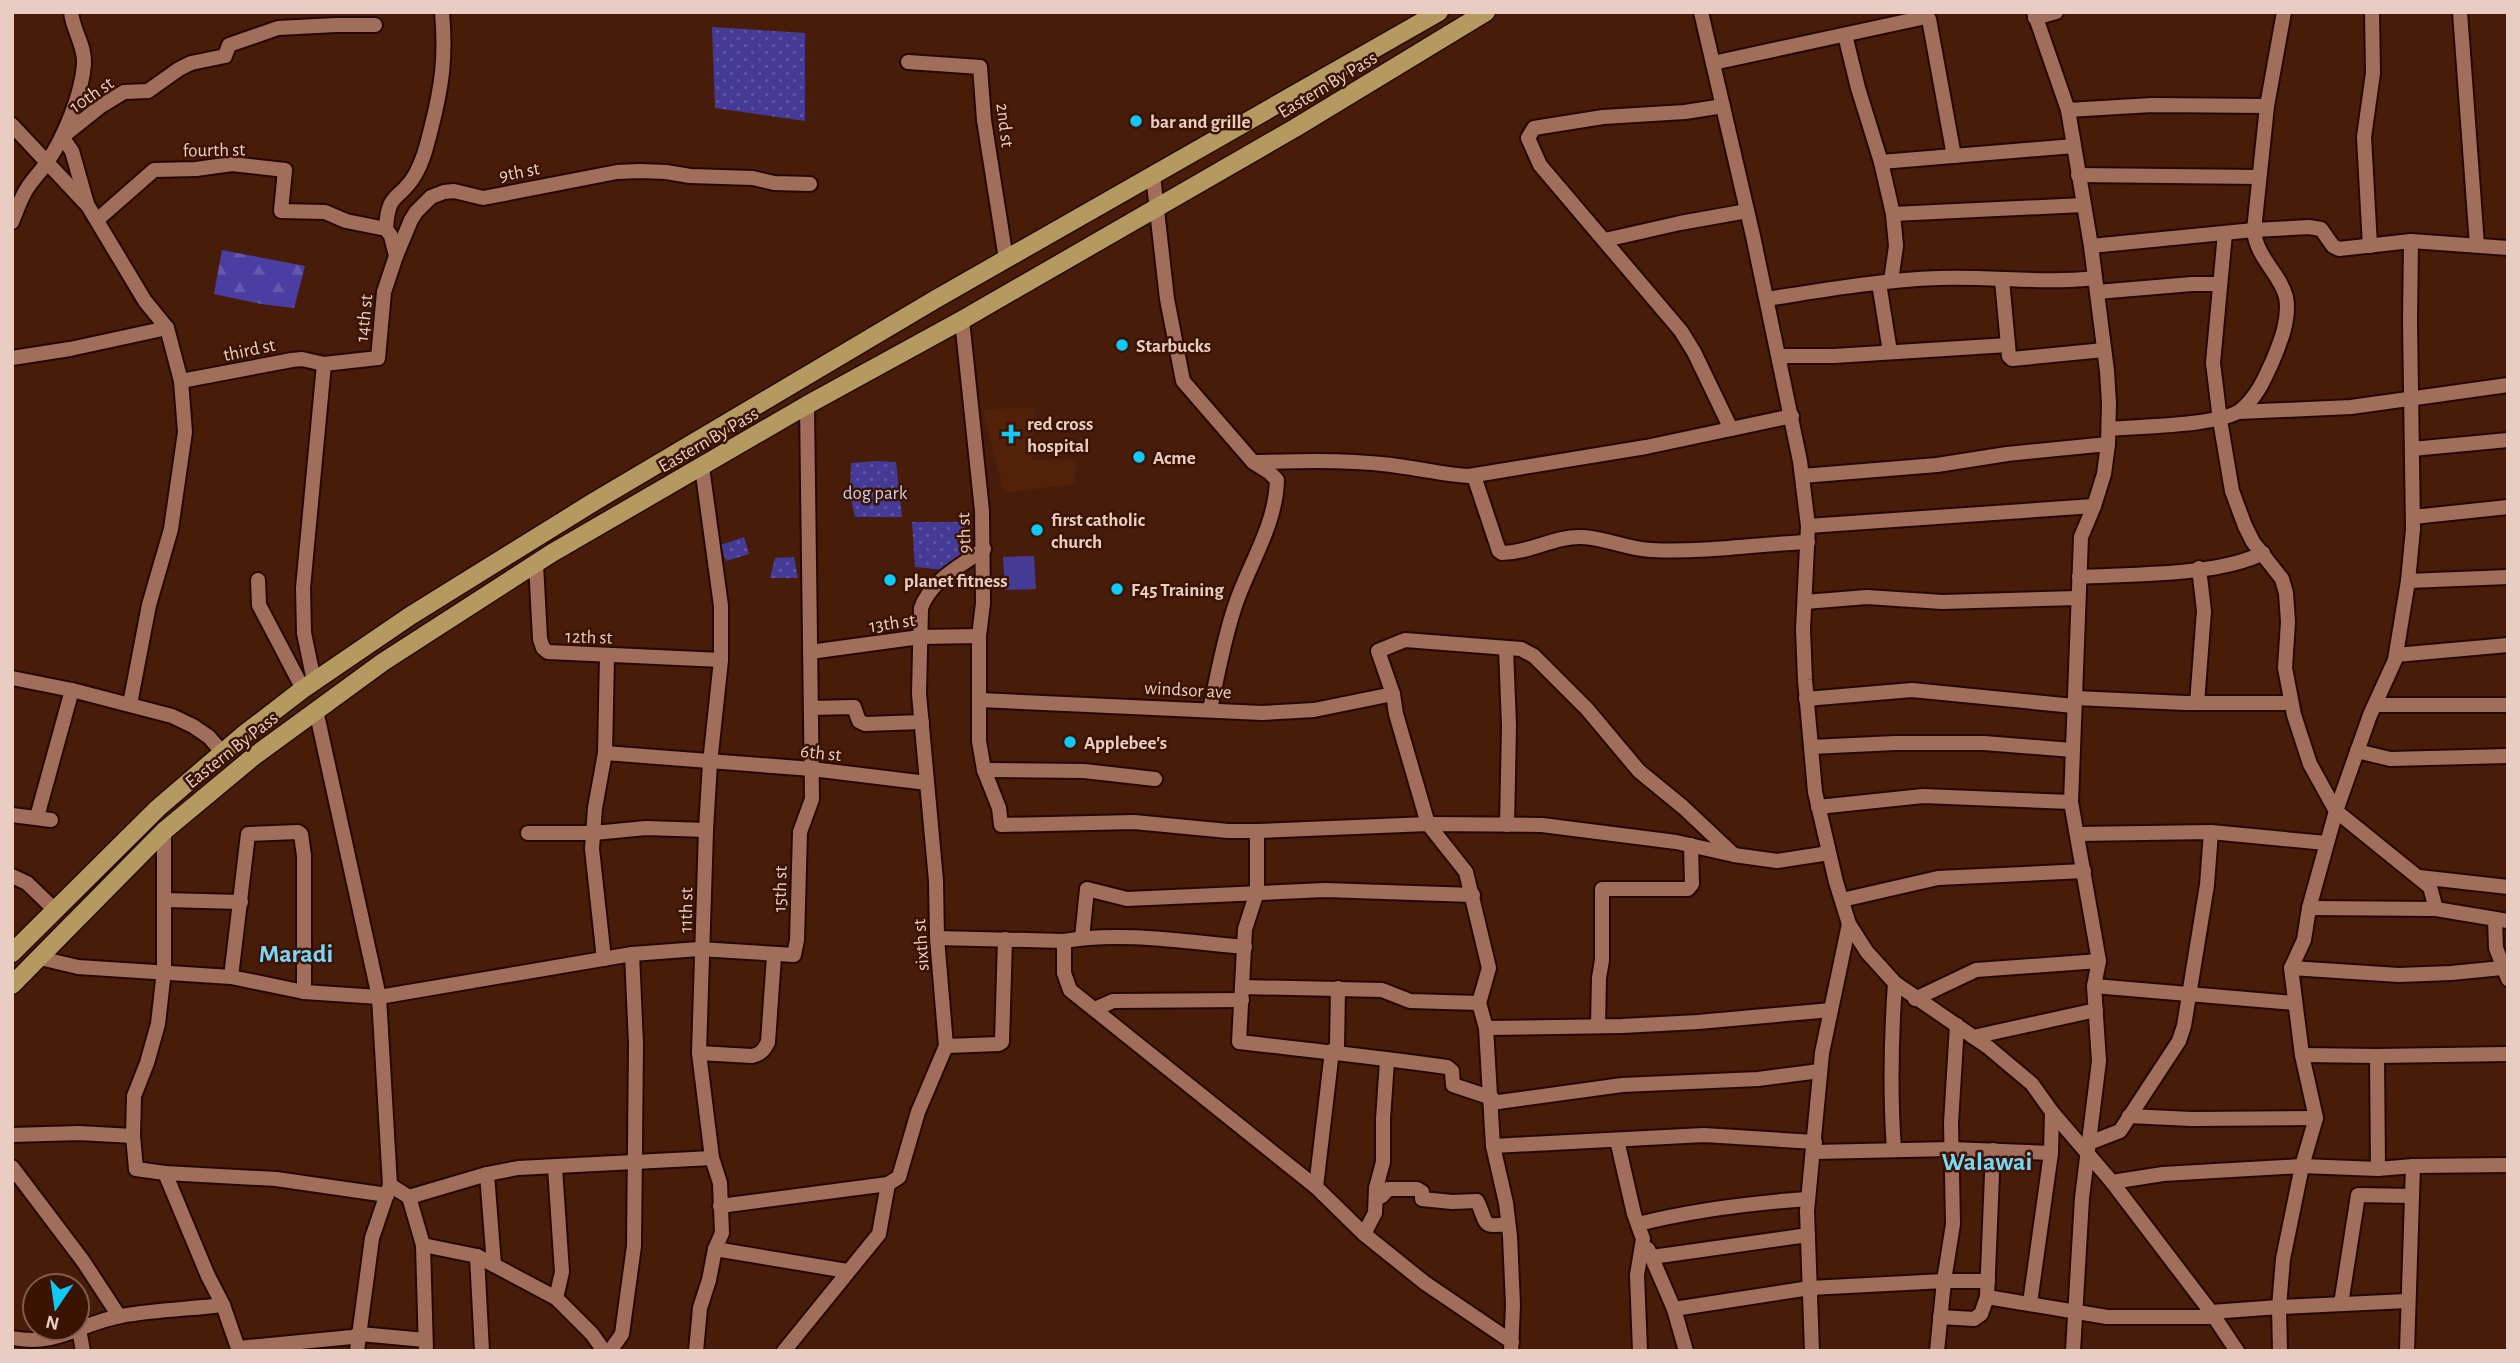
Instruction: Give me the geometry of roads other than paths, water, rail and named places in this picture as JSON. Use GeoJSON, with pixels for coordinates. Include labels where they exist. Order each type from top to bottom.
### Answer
{"type":"FeatureCollection","features":[{"type":"Feature","properties":{"kind":"main road","name":"Eastern By Pass"},"geometry":{"type":"LineString","coordinates":[[14,985],[164,831],[253,757],[383,662],[536,564],[807,405],[1295,128],[1486,12]]}},
{"type":"Feature","properties":{"kind":"main road","name":"Eastern By Pass"},"geometry":{"type":"LineString","coordinates":[[15,948],[56,911],[158,808],[223,753],[309,685],[422,609],[592,503],[1006,259],[1434,14]]}},
{"type":"Feature","properties":{"kind":"street"},"geometry":{"type":"LineString","coordinates":[[12,222],[28,187],[47,163],[62,137],[84,63],[82,42],[72,26],[71,12]]}},
{"type":"Feature","properties":{"kind":"street"},"geometry":{"type":"LineString","coordinates":[[396,256],[391,236],[386,229],[387,210],[391,200],[415,175],[434,119],[444,73],[442,12]]}},
{"type":"Feature","properties":{"kind":"street"},"geometry":{"type":"LineString","coordinates":[[1701,12],[1767,299],[1802,476],[1808,526],[1803,629],[1811,747],[1818,807],[1849,924],[1867,952],[1895,983],[1957,1025],[2032,1084],[2052,1112],[2088,1148],[2236,1351]]}},
{"type":"Feature","properties":{"kind":"street"},"geometry":{"type":"LineString","coordinates":[[2056,12],[2035,15],[2068,110],[2091,246],[2109,403],[2104,474],[2081,537],[2072,750],[2071,802],[2099,961],[2094,986],[2099,1061],[2079,1235],[2073,1351]]}},
{"type":"Feature","properties":{"kind":"street"},"geometry":{"type":"LineString","coordinates":[[2239,412],[2252,400],[2264,378],[2278,348],[2287,310],[2285,294],[2255,244],[2254,230],[2267,106],[2284,12]]}},
{"type":"Feature","properties":{"kind":"street"},"geometry":{"type":"LineString","coordinates":[[2370,246],[2364,138],[2373,73],[2372,12]]}},
{"type":"Feature","properties":{"kind":"street"},"geometry":{"type":"LineString","coordinates":[[2460,12],[2477,245]]}},
{"type":"Feature","properties":{"kind":"street"},"geometry":{"type":"LineString","coordinates":[[1713,63],[1928,18],[1954,156]]}},
{"type":"Feature","properties":{"kind":"street","name":"10th st"},"geometry":{"type":"LineString","coordinates":[[62,137],[124,92],[154,89],[179,69],[191,63],[225,56],[229,45],[261,33],[296,27],[375,25]]}},
{"type":"Feature","properties":{"kind":"street"},"geometry":{"type":"LineString","coordinates":[[1845,35],[1894,214],[1896,246],[1885,282],[1889,352]]}},
{"type":"Feature","properties":{"kind":"street","name":"2nd st"},"geometry":{"type":"LineString","coordinates":[[908,62],[980,67],[984,120],[1006,259]]}},
{"type":"Feature","properties":{"kind":"street"},"geometry":{"type":"LineString","coordinates":[[2068,110],[2152,105],[2267,106]]}},
{"type":"Feature","properties":{"kind":"street"},"geometry":{"type":"LineString","coordinates":[[1723,106],[1685,112],[1603,117],[1534,128],[1530,132],[1529,145],[1540,165],[1681,331],[1731,429]]}},
{"type":"Feature","properties":{"kind":"street"},"geometry":{"type":"LineString","coordinates":[[12,125],[88,206],[145,300],[167,328],[181,382],[185,432],[171,529],[149,605],[131,704]]}},
{"type":"Feature","properties":{"kind":"street"},"geometry":{"type":"LineString","coordinates":[[62,137],[72,151],[88,206]]}},
{"type":"Feature","properties":{"kind":"street"},"geometry":{"type":"LineString","coordinates":[[1881,162],[2074,146]]}},
{"type":"Feature","properties":{"kind":"street","name":"fourth st"},"geometry":{"type":"LineString","coordinates":[[97,220],[154,170],[196,169],[232,164],[285,170],[281,211],[325,212],[366,227],[386,229]]}},
{"type":"Feature","properties":{"kind":"street","name":"9th st"},"geometry":{"type":"LineString","coordinates":[[396,256],[416,212],[430,197],[443,192],[454,191],[483,198],[640,170],[810,184]]}},
{"type":"Feature","properties":{"kind":"street"},"geometry":{"type":"LineString","coordinates":[[1153,175],[1167,299],[1183,381],[1252,462],[1277,480],[1270,520],[1235,605],[1210,709]]}},
{"type":"Feature","properties":{"kind":"street"},"geometry":{"type":"LineString","coordinates":[[2078,175],[2259,177]]}},
{"type":"Feature","properties":{"kind":"street"},"geometry":{"type":"LineString","coordinates":[[1894,214],[2084,205]]}},
{"type":"Feature","properties":{"kind":"street"},"geometry":{"type":"LineString","coordinates":[[1605,240],[1747,211]]}},
{"type":"Feature","properties":{"kind":"street"},"geometry":{"type":"LineString","coordinates":[[2091,246],[2254,230],[2316,228],[2326,234],[2333,246],[2339,249],[2411,241],[2508,248]]}},
{"type":"Feature","properties":{"kind":"street"},"geometry":{"type":"LineString","coordinates":[[2225,233],[2213,363],[2220,419],[2232,491],[2253,542],[2282,579],[2286,593],[2288,622],[2285,668],[2291,703],[2310,764],[2336,811],[2430,887],[2436,909]]}},
{"type":"Feature","properties":{"kind":"street"},"geometry":{"type":"LineString","coordinates":[[2280,1351],[2279,1307],[2283,1259],[2302,1166],[2316,1118],[2302,1055],[2291,968],[2304,940],[2309,908],[2336,811],[2396,654],[2409,581],[2413,517],[2411,241]]}},
{"type":"Feature","properties":{"kind":"street","name":"14th st"},"geometry":{"type":"LineString","coordinates":[[324,365],[378,358],[384,292],[396,256]]}},
{"type":"Feature","properties":{"kind":"street"},"geometry":{"type":"LineString","coordinates":[[1767,299],[1885,282],[1939,278],[2096,285],[2220,284]]}},
{"type":"Feature","properties":{"kind":"street"},"geometry":{"type":"LineString","coordinates":[[2001,280],[2009,356],[2016,360],[2104,350]]}},
{"type":"Feature","properties":{"kind":"street","name":"9th st"},"geometry":{"type":"LineString","coordinates":[[961,320],[984,549],[978,717],[984,770],[999,808],[1001,825],[1134,822],[1228,831],[1257,831]]}},
{"type":"Feature","properties":{"kind":"street"},"geometry":{"type":"LineString","coordinates":[[12,358],[70,349],[167,328]]}},
{"type":"Feature","properties":{"kind":"street"},"geometry":{"type":"LineString","coordinates":[[1779,356],[2008,345]]}},
{"type":"Feature","properties":{"kind":"street","name":"third st"},"geometry":{"type":"LineString","coordinates":[[181,382],[292,360],[302,359],[324,365]]}},
{"type":"Feature","properties":{"kind":"street"},"geometry":{"type":"LineString","coordinates":[[309,685],[303,588],[324,365]]}},
{"type":"Feature","properties":{"kind":"street"},"geometry":{"type":"LineString","coordinates":[[2109,429],[2220,419],[2239,412],[2351,407],[2508,385]]}},
{"type":"Feature","properties":{"kind":"street","name":"15th st"},"geometry":{"type":"LineString","coordinates":[[774,956],[794,956],[797,950],[800,832],[812,799],[807,405]]}},
{"type":"Feature","properties":{"kind":"street"},"geometry":{"type":"LineString","coordinates":[[1252,462],[1328,461],[1404,467],[1441,475],[1474,476],[1646,447],[1791,416]]}},
{"type":"Feature","properties":{"kind":"street"},"geometry":{"type":"LineString","coordinates":[[2412,449],[2508,440]]}},
{"type":"Feature","properties":{"kind":"street"},"geometry":{"type":"LineString","coordinates":[[1802,476],[1937,465],[2007,454],[2108,444]]}},
{"type":"Feature","properties":{"kind":"street","name":"11th st"},"geometry":{"type":"LineString","coordinates":[[696,1351],[700,1308],[715,1248],[722,1233],[720,1183],[712,1158],[699,1053],[706,830],[720,660],[720,606],[702,467]]}},
{"type":"Feature","properties":{"kind":"street"},"geometry":{"type":"LineString","coordinates":[[1474,476],[1499,551],[1503,553],[1580,537],[1602,539],[1649,550],[1735,548],[1808,542]]}},
{"type":"Feature","properties":{"kind":"street"},"geometry":{"type":"LineString","coordinates":[[1808,526],[2094,506]]}},
{"type":"Feature","properties":{"kind":"street"},"geometry":{"type":"LineString","coordinates":[[2413,517],[2508,507]]}},
{"type":"Feature","properties":{"kind":"street","name":"sixth st"},"geometry":{"type":"LineString","coordinates":[[888,1184],[899,1177],[918,1112],[946,1046],[937,938],[936,881],[919,694],[921,608],[926,594],[936,584],[984,549]]}},
{"type":"Feature","properties":{"kind":"street"},"geometry":{"type":"LineString","coordinates":[[2079,577],[2237,564],[2263,553]]}},
{"type":"Feature","properties":{"kind":"street","name":"12th st"},"geometry":{"type":"LineString","coordinates":[[536,564],[540,639],[543,648],[556,654],[720,660]]}},
{"type":"Feature","properties":{"kind":"street"},"geometry":{"type":"LineString","coordinates":[[2197,703],[2204,611],[2199,568]]}},
{"type":"Feature","properties":{"kind":"street"},"geometry":{"type":"LineString","coordinates":[[2409,581],[2508,577]]}},
{"type":"Feature","properties":{"kind":"street"},"geometry":{"type":"LineString","coordinates":[[258,580],[259,605],[309,685]]}},
{"type":"Feature","properties":{"kind":"street"},"geometry":{"type":"LineString","coordinates":[[1805,602],[1867,597],[1942,602],[2078,598]]}},
{"type":"Feature","properties":{"kind":"street","name":"13th st"},"geometry":{"type":"LineString","coordinates":[[810,652],[920,637],[979,636]]}},
{"type":"Feature","properties":{"kind":"street"},"geometry":{"type":"LineString","coordinates":[[1512,1346],[1513,1305],[1508,1224],[1493,1146],[1486,1028],[1479,1003],[1489,968],[1466,872],[1428,824],[1396,714],[1394,694],[1378,651],[1398,642],[1521,649],[1534,656],[1587,709],[1639,771],[1683,807],[1734,856]]}},
{"type":"Feature","properties":{"kind":"street"},"geometry":{"type":"LineString","coordinates":[[2396,654],[2508,645]]}},
{"type":"Feature","properties":{"kind":"street"},"geometry":{"type":"LineString","coordinates":[[1506,648],[1507,825]]}},
{"type":"Feature","properties":{"kind":"street"},"geometry":{"type":"LineString","coordinates":[[604,959],[592,849],[595,807],[605,752],[607,656]]}},
{"type":"Feature","properties":{"kind":"street"},"geometry":{"type":"LineString","coordinates":[[12,678],[131,704],[172,716],[209,737],[223,753]]}},
{"type":"Feature","properties":{"kind":"street"},"geometry":{"type":"LineString","coordinates":[[12,815],[44,819],[72,690]]}},
{"type":"Feature","properties":{"kind":"street"},"geometry":{"type":"LineString","coordinates":[[1807,699],[1912,690],[2075,702],[2291,703]]}},
{"type":"Feature","properties":{"kind":"street","name":"windsor ave"},"geometry":{"type":"LineString","coordinates":[[980,700],[1262,713],[1314,710],[1394,694]]}},
{"type":"Feature","properties":{"kind":"street"},"geometry":{"type":"LineString","coordinates":[[2375,705],[2508,705]]}},
{"type":"Feature","properties":{"kind":"street"},"geometry":{"type":"LineString","coordinates":[[811,708],[854,707],[859,722],[865,724],[922,722]]}},
{"type":"Feature","properties":{"kind":"street"},"geometry":{"type":"LineString","coordinates":[[316,710],[379,997],[388,1190],[372,1238],[357,1351]]}},
{"type":"Feature","properties":{"kind":"street"},"geometry":{"type":"LineString","coordinates":[[1811,747],[1984,743],[2072,750]]}},
{"type":"Feature","properties":{"kind":"street"},"geometry":{"type":"LineString","coordinates":[[2357,751],[2390,759],[2508,756]]}},
{"type":"Feature","properties":{"kind":"street","name":"6th st"},"geometry":{"type":"LineString","coordinates":[[605,752],[812,769],[927,783]]}},
{"type":"Feature","properties":{"kind":"street"},"geometry":{"type":"LineString","coordinates":[[984,770],[1084,771],[1156,779]]}},
{"type":"Feature","properties":{"kind":"street"},"geometry":{"type":"LineString","coordinates":[[1818,807],[1923,796],[2071,802]]}},
{"type":"Feature","properties":{"kind":"street"},"geometry":{"type":"LineString","coordinates":[[1820,1071],[1758,1079],[1622,1085],[1492,1100],[1453,1085],[1452,1071],[1447,1067],[1332,1051],[1239,1042],[1245,929],[1257,892],[1257,831],[1428,824],[1507,825],[1580,829],[1690,845],[1734,856],[1777,860],[1829,853]]}},
{"type":"Feature","properties":{"kind":"street"},"geometry":{"type":"LineString","coordinates":[[528,833],[594,833],[646,828],[706,830]]}},
{"type":"Feature","properties":{"kind":"street"},"geometry":{"type":"LineString","coordinates":[[164,831],[164,971],[158,1024],[134,1096],[136,1169],[388,1190],[409,1197],[487,1174],[518,1168],[712,1158]]}},
{"type":"Feature","properties":{"kind":"street"},"geometry":{"type":"LineString","coordinates":[[231,977],[248,834],[292,831],[301,834],[304,856],[304,992]]}},
{"type":"Feature","properties":{"kind":"street"},"geometry":{"type":"LineString","coordinates":[[2077,834],[2211,832],[2326,843]]}},
{"type":"Feature","properties":{"kind":"street"},"geometry":{"type":"LineString","coordinates":[[2088,1148],[2120,1132],[2179,1041],[2190,996],[2207,885],[2211,832]]}},
{"type":"Feature","properties":{"kind":"street"},"geometry":{"type":"LineString","coordinates":[[1598,1026],[1602,889],[1688,889],[1692,884],[1690,845]]}},
{"type":"Feature","properties":{"kind":"street"},"geometry":{"type":"LineString","coordinates":[[1842,900],[1938,878],[2084,872]]}},
{"type":"Feature","properties":{"kind":"street"},"geometry":{"type":"LineString","coordinates":[[12,876],[27,883],[56,911]]}},
{"type":"Feature","properties":{"kind":"street"},"geometry":{"type":"LineString","coordinates":[[2417,877],[2508,887]]}},
{"type":"Feature","properties":{"kind":"street"},"geometry":{"type":"LineString","coordinates":[[1082,938],[1087,890],[1128,899],[1325,890],[1473,895]]}},
{"type":"Feature","properties":{"kind":"street"},"geometry":{"type":"LineString","coordinates":[[164,900],[241,902]]}},
{"type":"Feature","properties":{"kind":"street"},"geometry":{"type":"LineString","coordinates":[[2291,968],[2399,975],[2505,973],[2496,948],[2501,920],[2436,909],[2309,908]]}},
{"type":"Feature","properties":{"kind":"street"},"geometry":{"type":"LineString","coordinates":[[1812,1351],[1808,1199],[1815,1147],[1820,1071],[1849,924]]}},
{"type":"Feature","properties":{"kind":"street"},"geometry":{"type":"LineString","coordinates":[[937,938],[1064,941],[1082,938],[1154,939],[1245,947]]}},
{"type":"Feature","properties":{"kind":"street"},"geometry":{"type":"LineString","coordinates":[[946,1046],[999,1045],[1002,1042],[1005,939]]}},
{"type":"Feature","properties":{"kind":"street"},"geometry":{"type":"LineString","coordinates":[[1064,941],[1064,973],[1070,990],[1316,1187],[1364,1234],[1425,1283],[1512,1346]]}},
{"type":"Feature","properties":{"kind":"street"},"geometry":{"type":"LineString","coordinates":[[40,958],[78,967],[231,977],[304,992],[379,997],[632,954],[699,949],[774,956],[768,1042],[760,1055],[699,1053]]}},
{"type":"Feature","properties":{"kind":"street"},"geometry":{"type":"LineString","coordinates":[[610,1351],[622,1334],[634,1246],[636,1044],[632,954]]}},
{"type":"Feature","properties":{"kind":"street"},"geometry":{"type":"LineString","coordinates":[[1915,999],[1976,970],[2099,961]]}},
{"type":"Feature","properties":{"kind":"street"},"geometry":{"type":"LineString","coordinates":[[1894,1150],[1890,1057],[1895,983]]}},
{"type":"Feature","properties":{"kind":"street"},"geometry":{"type":"LineString","coordinates":[[2094,986],[2295,1003]]}},
{"type":"Feature","properties":{"kind":"street"},"geometry":{"type":"LineString","coordinates":[[1095,1009],[1113,1001],[1338,988],[1382,990],[1410,1001],[1479,1003]]}},
{"type":"Feature","properties":{"kind":"street"},"geometry":{"type":"LineString","coordinates":[[1316,1187],[1332,1051],[1337,1047],[1338,988]]}},
{"type":"Feature","properties":{"kind":"street"},"geometry":{"type":"LineString","coordinates":[[1486,1028],[1698,1022],[1831,1010]]}},
{"type":"Feature","properties":{"kind":"street"},"geometry":{"type":"LineString","coordinates":[[1973,1037],[2096,1010]]}},
{"type":"Feature","properties":{"kind":"street"},"geometry":{"type":"LineString","coordinates":[[1937,1351],[1953,1224],[1951,1149],[1957,1025]]}},
{"type":"Feature","properties":{"kind":"street"},"geometry":{"type":"LineString","coordinates":[[2302,1055],[2508,1054]]}},
{"type":"Feature","properties":{"kind":"street"},"geometry":{"type":"LineString","coordinates":[[2377,1056],[2378,1169]]}},
{"type":"Feature","properties":{"kind":"street"},"geometry":{"type":"LineString","coordinates":[[1364,1234],[1375,1213],[1383,1161],[1387,1060]]}},
{"type":"Feature","properties":{"kind":"street"},"geometry":{"type":"LineString","coordinates":[[2030,1303],[2051,1153],[2052,1112]]}},
{"type":"Feature","properties":{"kind":"street"},"geometry":{"type":"LineString","coordinates":[[2129,1116],[2191,1119],[2316,1118]]}},
{"type":"Feature","properties":{"kind":"street"},"geometry":{"type":"LineString","coordinates":[[12,1135],[79,1133],[133,1136]]}},
{"type":"Feature","properties":{"kind":"street"},"geometry":{"type":"LineString","coordinates":[[1493,1146],[1703,1135],[1815,1147],[2051,1153]]}},
{"type":"Feature","properties":{"kind":"street"},"geometry":{"type":"LineString","coordinates":[[1617,1140],[1638,1224],[1674,1309],[1686,1351]]}},
{"type":"Feature","properties":{"kind":"street"},"geometry":{"type":"LineString","coordinates":[[1940,1317],[1974,1320],[1981,1314],[1987,1297],[1993,1150]]}},
{"type":"Feature","properties":{"kind":"street"},"geometry":{"type":"LineString","coordinates":[[2112,1182],[2163,1174],[2302,1166],[2378,1169],[2508,1165]]}},
{"type":"Feature","properties":{"kind":"street"},"geometry":{"type":"LineString","coordinates":[[2407,1351],[2413,1166]]}},
{"type":"Feature","properties":{"kind":"street"},"geometry":{"type":"LineString","coordinates":[[12,1167],[68,1240],[119,1316]]}},
{"type":"Feature","properties":{"kind":"street"},"geometry":{"type":"LineString","coordinates":[[555,1168],[562,1272],[556,1298]]}},
{"type":"Feature","properties":{"kind":"street"},"geometry":{"type":"LineString","coordinates":[[165,1173],[223,1305],[239,1349],[360,1334],[426,1345],[423,1245],[409,1197]]}},
{"type":"Feature","properties":{"kind":"street"},"geometry":{"type":"LineString","coordinates":[[487,1174],[494,1265]]}},
{"type":"Feature","properties":{"kind":"street"},"geometry":{"type":"LineString","coordinates":[[720,1206],[888,1184],[879,1234],[784,1351]]}},
{"type":"Feature","properties":{"kind":"street"},"geometry":{"type":"LineString","coordinates":[[1376,1199],[1388,1189],[1417,1189],[1422,1192],[1422,1199],[1477,1201],[1483,1221],[1489,1226],[1508,1224]]}},
{"type":"Feature","properties":{"kind":"street"},"geometry":{"type":"LineString","coordinates":[[2341,1304],[2358,1195],[2412,1196]]}},
{"type":"Feature","properties":{"kind":"street"},"geometry":{"type":"LineString","coordinates":[[1638,1224],[1753,1202],[1808,1199]]}},
{"type":"Feature","properties":{"kind":"street"},"geometry":{"type":"LineString","coordinates":[[1652,1257],[1808,1235]]}},
{"type":"Feature","properties":{"kind":"street"},"geometry":{"type":"LineString","coordinates":[[1640,1351],[1637,1275],[1643,1238]]}},
{"type":"Feature","properties":{"kind":"street"},"geometry":{"type":"LineString","coordinates":[[423,1245],[477,1256],[556,1298],[592,1334],[604,1351]]}},
{"type":"Feature","properties":{"kind":"street"},"geometry":{"type":"LineString","coordinates":[[715,1248],[847,1272]]}},
{"type":"Feature","properties":{"kind":"street"},"geometry":{"type":"LineString","coordinates":[[477,1256],[482,1351]]}},
{"type":"Feature","properties":{"kind":"street"},"geometry":{"type":"LineString","coordinates":[[1674,1309],[1810,1288],[1988,1281]]}},
{"type":"Feature","properties":{"kind":"street"},"geometry":{"type":"LineString","coordinates":[[1987,1297],[2030,1303],[2076,1314],[2141,1318],[2212,1315],[2279,1307],[2407,1301]]}},
{"type":"Feature","properties":{"kind":"street"},"geometry":{"type":"LineString","coordinates":[[91,1325],[119,1316],[223,1305]]}},
{"type":"Feature","properties":{"kind":"place","name":"bar and grille"},"geometry":{"type":"Point","coordinates":[1136,121]}},
{"type":"Feature","properties":{"kind":"place","name":"Starbucks"},"geometry":{"type":"Point","coordinates":[1122,345]}},
{"type":"Feature","properties":{"kind":"place","name":"red cross hospital"},"geometry":{"type":"Point","coordinates":[1011,434]}},
{"type":"Feature","properties":{"kind":"place","name":"Acme"},"geometry":{"type":"Point","coordinates":[1139,457]}},
{"type":"Feature","properties":{"kind":"place","name":"first catholic church"},"geometry":{"type":"Point","coordinates":[1037,530]}},
{"type":"Feature","properties":{"kind":"place","name":"planet fitness"},"geometry":{"type":"Point","coordinates":[890,580]}},
{"type":"Feature","properties":{"kind":"place","name":"F45 Training"},"geometry":{"type":"Point","coordinates":[1117,589]}},
{"type":"Feature","properties":{"kind":"place","name":"Applebee's"},"geometry":{"type":"Point","coordinates":[1070,742]}},
{"type":"Feature","properties":{"kind":"district","name":"Maradi"},"geometry":{"type":"Point","coordinates":[296,953]}},
{"type":"Feature","properties":{"kind":"district","name":"Walawai"},"geometry":{"type":"Point","coordinates":[1987,1161]}},
{"type":"Feature","properties":{"kind":"park label","name":"dog park"},"geometry":{"type":"Point","coordinates":[875,492]}}]}
